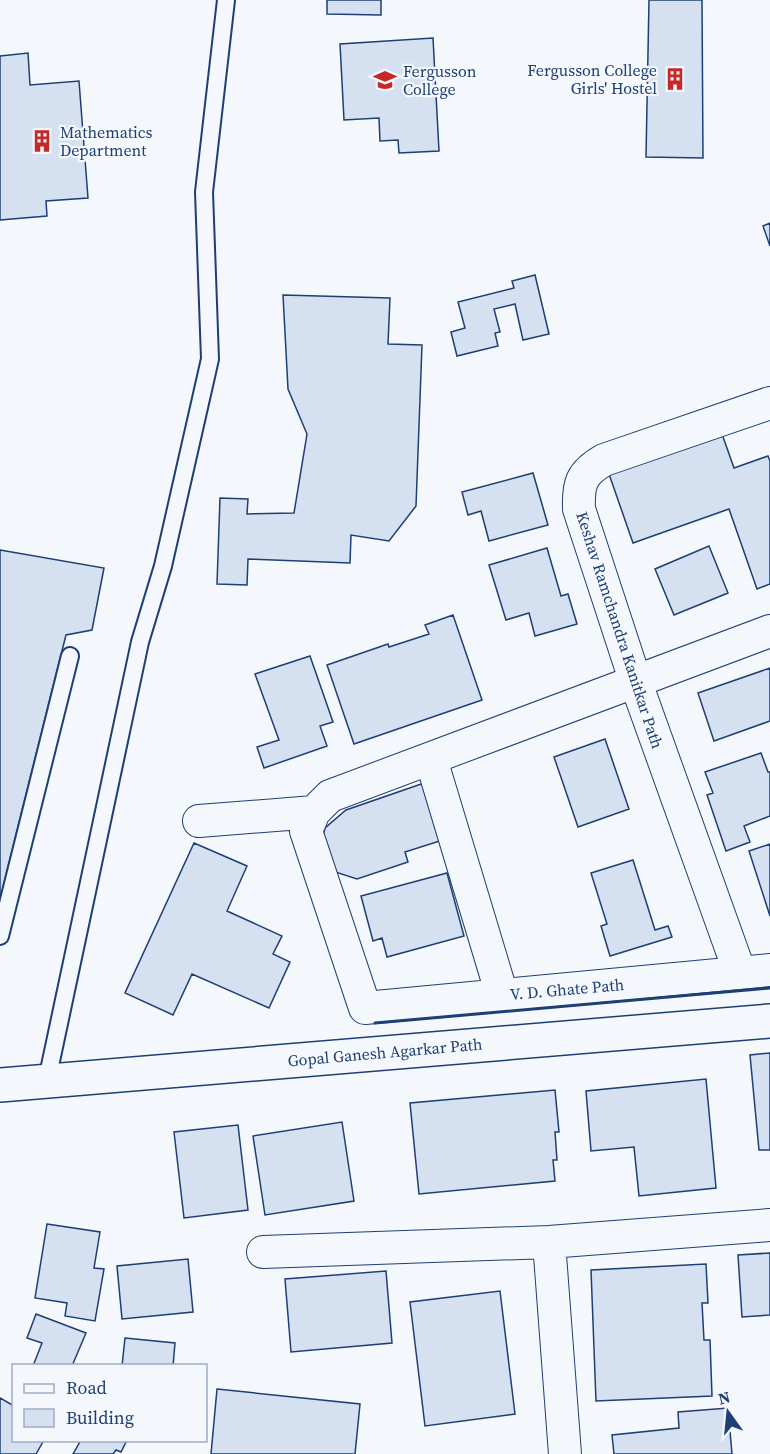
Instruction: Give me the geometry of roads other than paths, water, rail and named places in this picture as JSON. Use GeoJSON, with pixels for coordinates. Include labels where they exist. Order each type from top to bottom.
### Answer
{"type":"FeatureCollection","features":[{"type":"Feature","properties":{"kind":"street","name":"Keshav Ramchandra Kanitkar Path"},"geometry":{"type":"LineString","coordinates":[[755,971],[636,683],[579,509],[578,494],[583,478],[591,467],[604,460],[770,403]]}},
{"type":"Feature","properties":{"kind":"street"},"geometry":{"type":"LineString","coordinates":[[199,821],[314,812],[330,796],[770,631]]}},
{"type":"Feature","properties":{"kind":"street"},"geometry":{"type":"LineString","coordinates":[[431,759],[501,995]]}},
{"type":"Feature","properties":{"kind":"street","name":"V. D. Ghate Path"},"geometry":{"type":"LineString","coordinates":[[314,812],[306,831],[365,1008],[755,971]]}},
{"type":"Feature","properties":{"kind":"street","name":"Gopal Ganesh Agarkar Path"},"geometry":{"type":"LineString","coordinates":[[0,1085],[770,1021]]}},
{"type":"Feature","properties":{"kind":"street"},"geometry":{"type":"LineString","coordinates":[[263,1252],[549,1242],[770,1225]]}},
{"type":"Feature","properties":{"kind":"street"},"geometry":{"type":"LineString","coordinates":[[549,1242],[565,1454]]}},
{"type":"Feature","properties":{"kind":"lane"},"geometry":{"type":"LineString","coordinates":[[47,1080],[140,642],[163,566],[210,358],[204,192],[226,0]]}},
{"type":"Feature","properties":{"kind":"lane"},"geometry":{"type":"LineString","coordinates":[[0,936],[70,656]]}},
{"type":"Feature","properties":{"kind":"place","name":"Fergusson College Girls' Hostel"},"geometry":{"type":"Point","coordinates":[675,79]}},
{"type":"Feature","properties":{"kind":"place","name":"Fergusson College"},"geometry":{"type":"Point","coordinates":[385,80]}},
{"type":"Feature","properties":{"kind":"place","name":"Mathematics Department"},"geometry":{"type":"Point","coordinates":[42,141]}}]}
